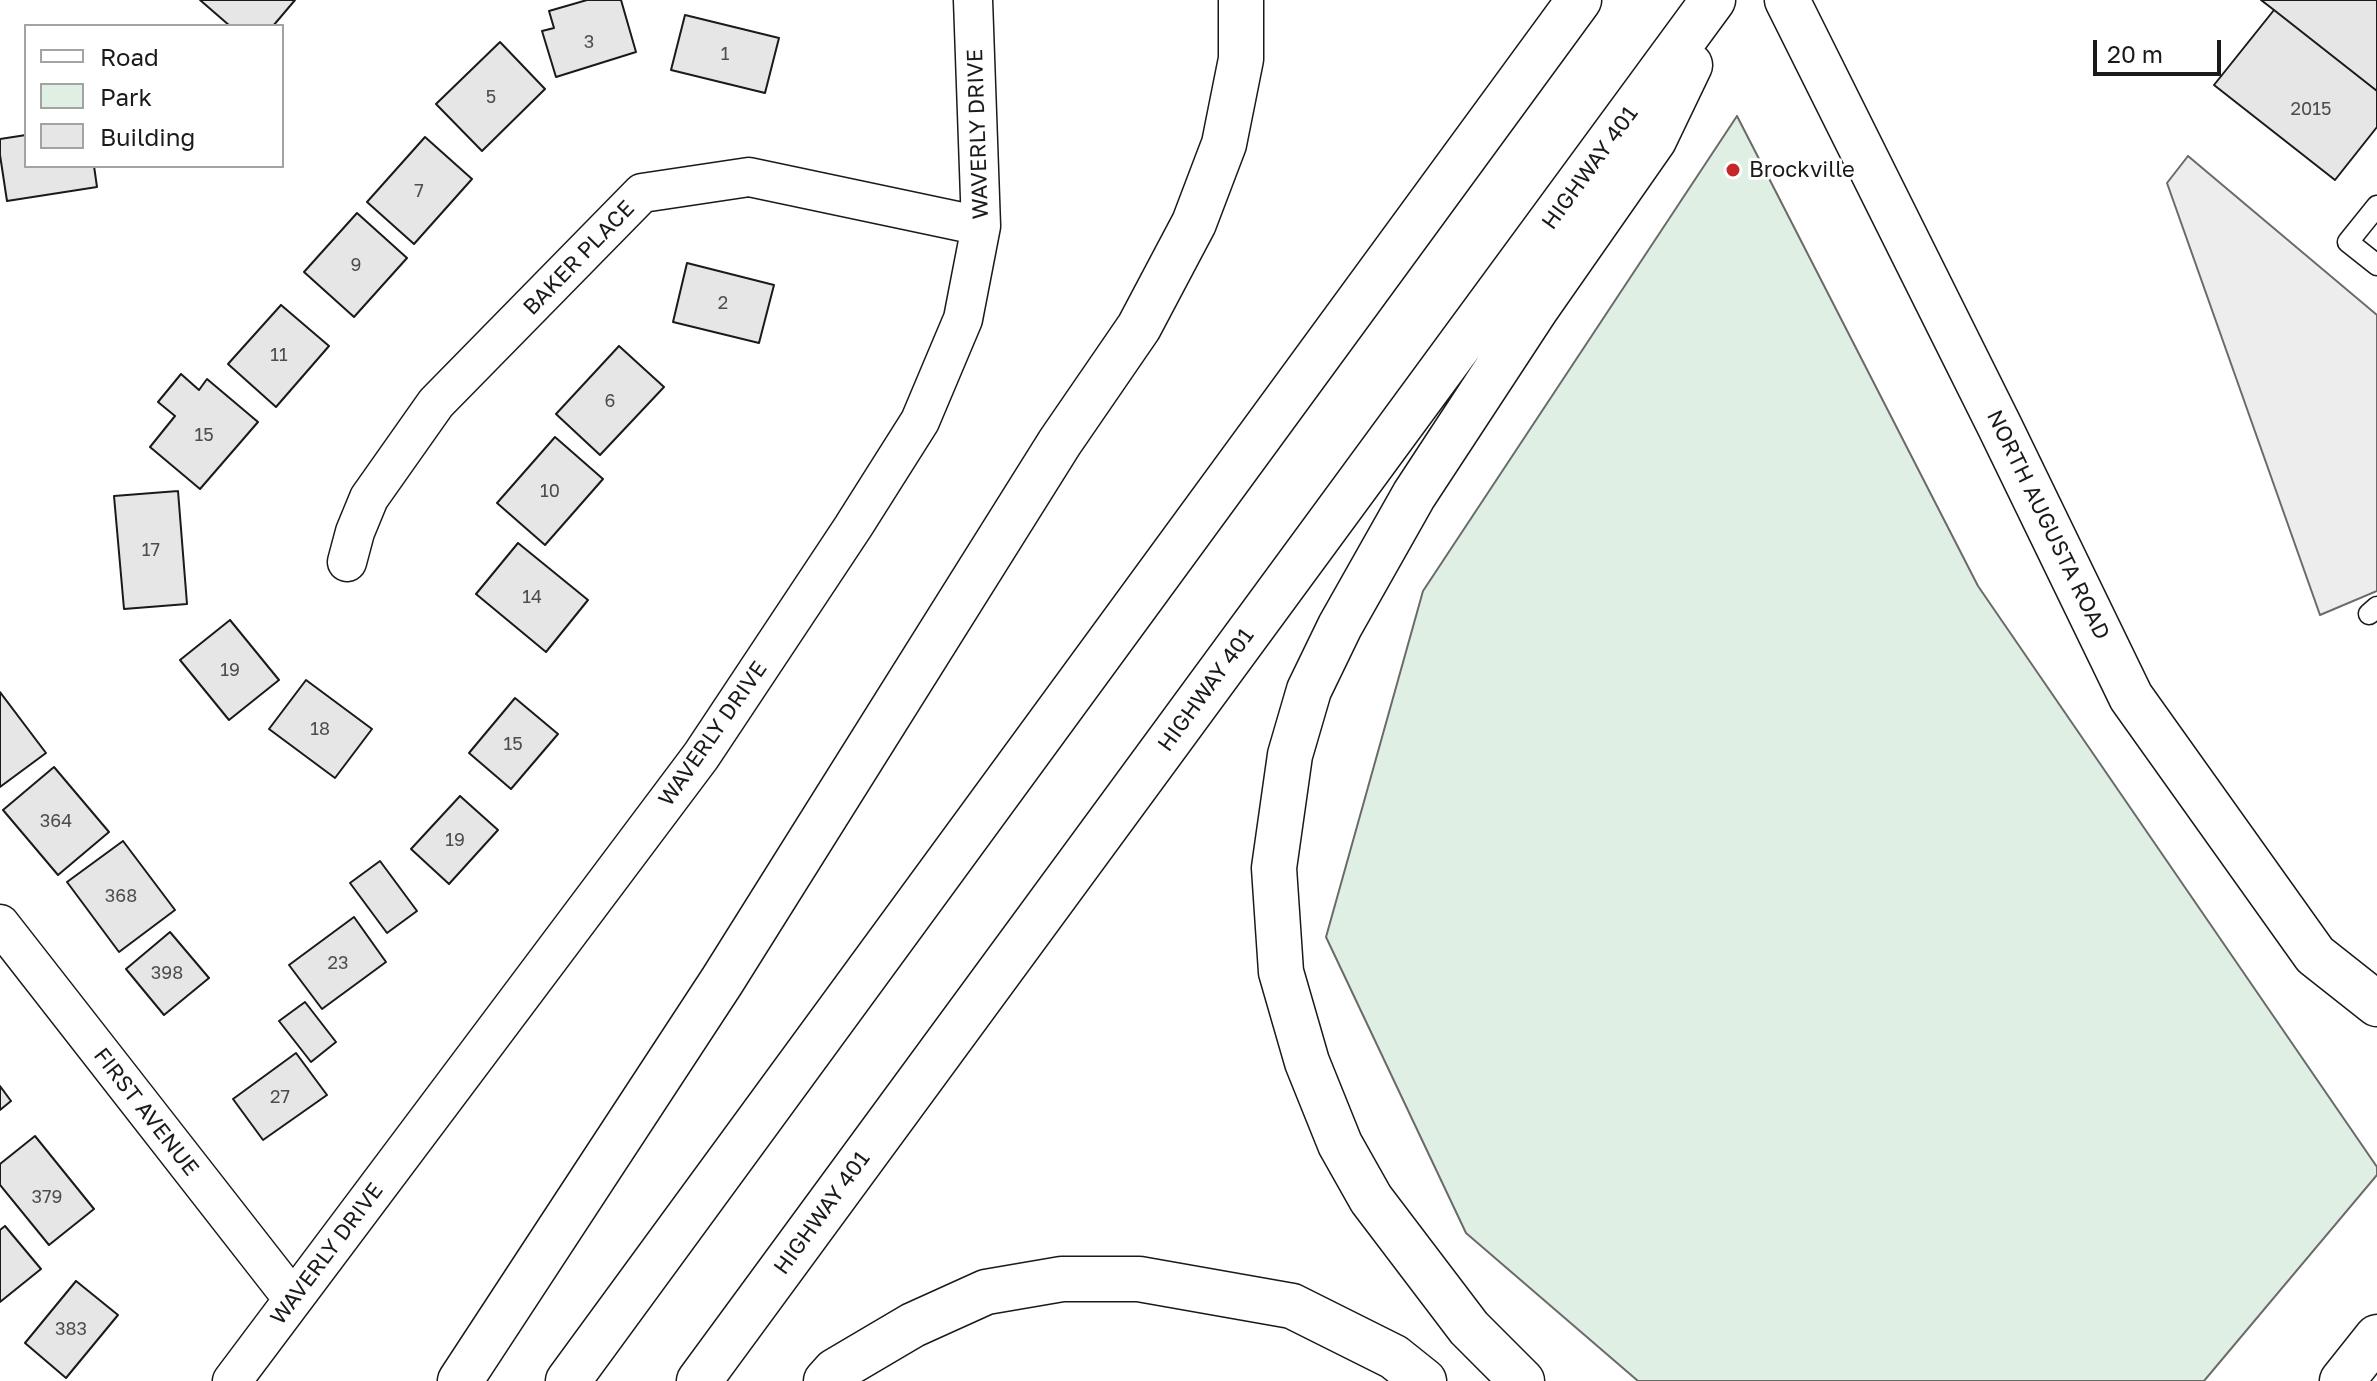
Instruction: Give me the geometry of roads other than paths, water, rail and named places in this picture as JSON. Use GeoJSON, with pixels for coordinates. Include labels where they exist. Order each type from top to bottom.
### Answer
{"type":"FeatureCollection","features":[{"type":"Feature","properties":{"kind":"main road"},"geometry":{"type":"LineString","coordinates":[[460,1381],[713,994],[1060,442],[1139,327],[1194,223],[1224,144],[1241,59],[1241,0]]}},
{"type":"Feature","properties":{"kind":"main road"},"geometry":{"type":"LineString","coordinates":[[1508,97],[1549,0]]}},
{"type":"Feature","properties":{"kind":"main road"},"geometry":{"type":"LineString","coordinates":[[568,1381],[1579,0]]}},
{"type":"Feature","properties":{"kind":"main road","name":"HIGHWAY 401"},"geometry":{"type":"LineString","coordinates":[[699,1381],[1713,0]]}},
{"type":"Feature","properties":{"kind":"main road"},"geometry":{"type":"LineString","coordinates":[[1522,1381],[1469,1328],[1371,1199],[1340,1144],[1307,1062],[1281,972],[1274,868],[1290,755],[1309,690],[1391,534],[1536,309],[1654,140],[1721,0]]}},
{"type":"Feature","properties":{"kind":"main road","name":"NORTH AUGUSTA ROAD"},"geometry":{"type":"LineString","coordinates":[[1787,0],[2131,697],[2315,955],[2377,1004]]}},
{"type":"Feature","properties":{"kind":"main road"},"geometry":{"type":"LineString","coordinates":[[826,1381],[835,1371],[913,1325],[986,1292],[1062,1279],[1139,1279],[1292,1306],[1394,1357],[1424,1381]]}},
{"type":"Feature","properties":{"kind":"main road"},"geometry":{"type":"LineString","coordinates":[[2342,1381],[2377,1337]]}},
{"type":"Feature","properties":{"kind":"street","name":"WAVERLY DRIVE"},"geometry":{"type":"LineString","coordinates":[[232,1381],[701,756],[920,421],[963,319],[981,226],[973,0]]}},
{"type":"Feature","properties":{"kind":"street","name":"BAKER PLACE"},"geometry":{"type":"LineString","coordinates":[[347,562],[369,498],[436,403],[642,193],[749,177],[981,226]]}},
{"type":"Feature","properties":{"kind":"street","name":"FIRST AVENUE"},"geometry":{"type":"LineString","coordinates":[[0,924],[293,1299]]}},
{"type":"Feature","properties":{"kind":"lane"},"geometry":{"type":"LineString","coordinates":[[2377,206],[2348,242],[2377,265]]}},
{"type":"Feature","properties":{"kind":"place","name":"Brockville"},"geometry":{"type":"Point","coordinates":[1733,170]}}]}
